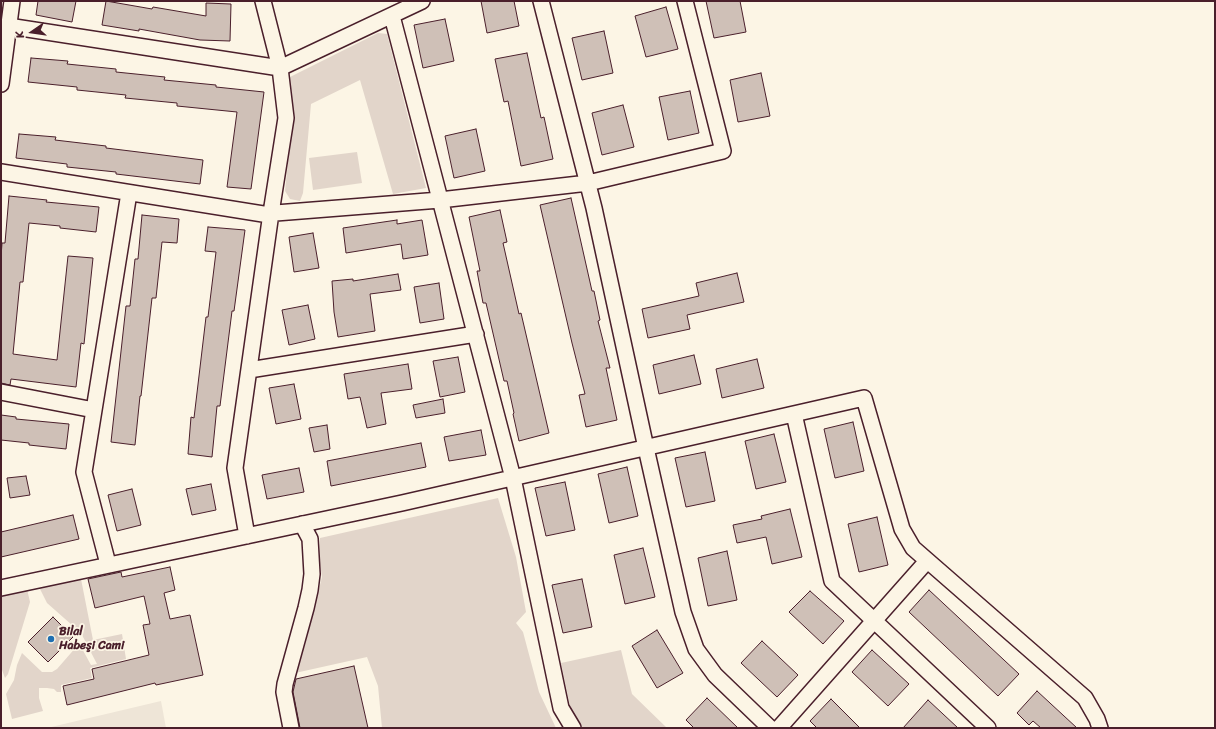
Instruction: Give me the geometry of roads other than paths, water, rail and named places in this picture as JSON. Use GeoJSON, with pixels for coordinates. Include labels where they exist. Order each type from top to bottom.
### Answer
{"type":"FeatureCollection","features":[{"type":"Feature","properties":{"kind":"street"},"geometry":{"type":"LineString","coordinates":[[1,84],[12,1]]}},
{"type":"Feature","properties":{"kind":"street"},"geometry":{"type":"LineString","coordinates":[[247,536],[235,468],[286,118],[280,68],[263,1]]}},
{"type":"Feature","properties":{"kind":"street"},"geometry":{"type":"LineString","coordinates":[[8,26],[280,68],[422,1]]}},
{"type":"Feature","properties":{"kind":"street"},"geometry":{"type":"LineString","coordinates":[[541,1],[588,183],[683,612],[696,649],[714,675],[770,728]]}},
{"type":"Feature","properties":{"kind":"street"},"geometry":{"type":"LineString","coordinates":[[1,172],[263,214],[440,200],[588,183],[723,151],[684,1]]}},
{"type":"Feature","properties":{"kind":"street"},"geometry":{"type":"LineString","coordinates":[[392,16],[514,478],[561,708],[573,728]]}},
{"type":"Feature","properties":{"kind":"street"},"geometry":{"type":"LineString","coordinates":[[108,564],[84,472],[129,192]]}},
{"type":"Feature","properties":{"kind":"street"},"geometry":{"type":"LineString","coordinates":[[249,370],[476,334]]}},
{"type":"Feature","properties":{"kind":"street"},"geometry":{"type":"LineString","coordinates":[[1,392],[94,410]]}},
{"type":"Feature","properties":{"kind":"street"},"geometry":{"type":"LineString","coordinates":[[1,588],[108,564],[402,503],[864,398],[902,529],[913,548],[1085,698],[1097,719],[1100,728]]}},
{"type":"Feature","properties":{"kind":"street"},"geometry":{"type":"LineString","coordinates":[[794,414],[832,581],[988,728]]}},
{"type":"Feature","properties":{"kind":"street"},"geometry":{"type":"LineString","coordinates":[[291,728],[284,692],[285,684],[306,608],[312,574],[310,539],[302,524]]}},
{"type":"Feature","properties":{"kind":"street"},"geometry":{"type":"LineString","coordinates":[[779,728],[927,561]]}},
{"type":"Feature","properties":{"kind":"place","name":"Bilal Habeşi Cami"},"geometry":{"type":"Point","coordinates":[51,639]}}]}
